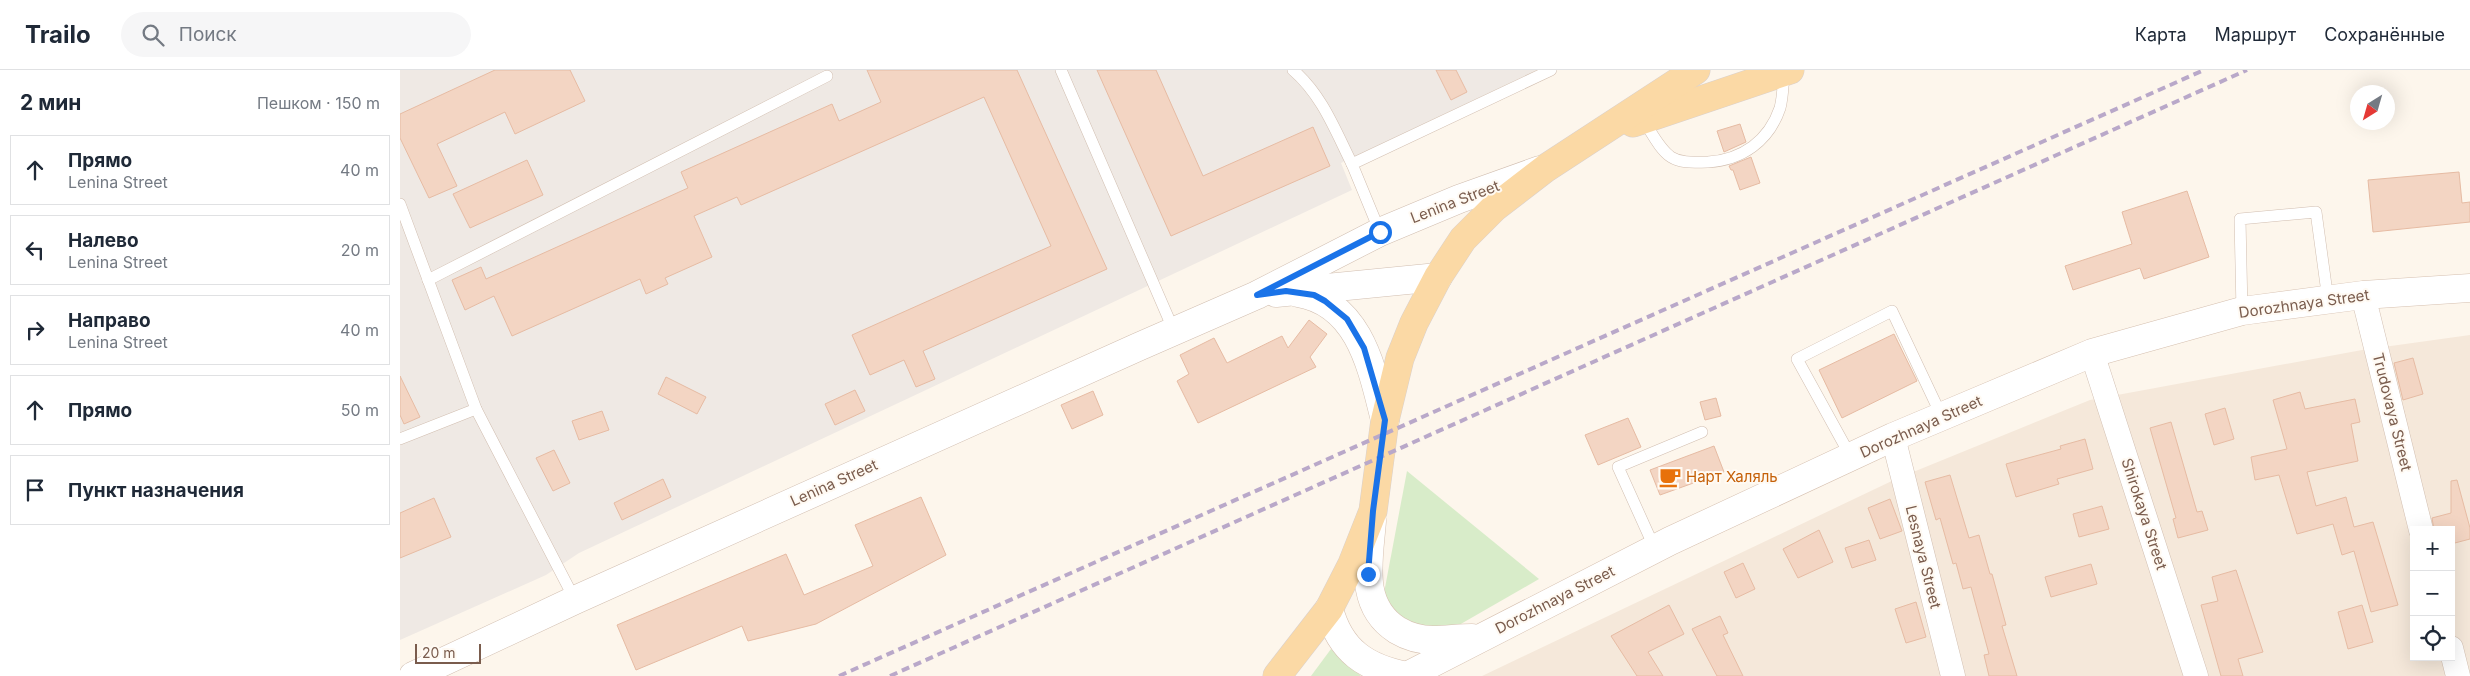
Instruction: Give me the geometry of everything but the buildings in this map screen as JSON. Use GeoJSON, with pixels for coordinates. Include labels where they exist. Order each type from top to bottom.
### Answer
{"type":"FeatureCollection","features":[{"type":"Feature","properties":{"kind":"main road","name":"Lenina Street"},"geometry":{"type":"LineString","coordinates":[[1546,168],[1599,136],[1696,70]]}},
{"type":"Feature","properties":{"kind":"main road","name":"Lenina Street"},"geometry":{"type":"LineString","coordinates":[[1599,136],[1787,71]]}},
{"type":"Feature","properties":{"kind":"main road"},"geometry":{"type":"LineString","coordinates":[[1277,676],[1330,609],[1352,564],[1373,511],[1385,420],[1400,358],[1414,323],[1438,276],[1469,233],[1494,208],[1546,168]]}},
{"type":"Feature","properties":{"kind":"street","name":"Lenina Street"},"geometry":{"type":"LineString","coordinates":[[413,676],[574,600],[1257,295],[1380,232],[1459,198],[1546,168]]}},
{"type":"Feature","properties":{"kind":"street","name":"Lenina Street"},"geometry":{"type":"LineString","coordinates":[[1257,295],[1438,276]]}},
{"type":"Feature","properties":{"kind":"street","name":"Dorozhnaya Street"},"geometry":{"type":"LineString","coordinates":[[1407,676],[1441,669],[1483,637],[1655,549],[1894,437],[2092,353],[2242,311],[2362,295],[2470,288]]}},
{"type":"Feature","properties":{"kind":"street","name":"Lenina Street"},"geometry":{"type":"LineString","coordinates":[[1286,291],[1314,295],[1325,301],[1347,319],[1366,356],[1385,420]]}},
{"type":"Feature","properties":{"kind":"street","name":"Trudovaya Street"},"geometry":{"type":"LineString","coordinates":[[2362,295],[2421,526]]}},
{"type":"Feature","properties":{"kind":"street","name":"Shirokaya Street"},"geometry":{"type":"LineString","coordinates":[[2092,353],[2196,676]]}},
{"type":"Feature","properties":{"kind":"street","name":"Lesnaya Street"},"geometry":{"type":"LineString","coordinates":[[1894,437],[1953,676]]}},
{"type":"Feature","properties":{"kind":"street"},"geometry":{"type":"LineString","coordinates":[[1373,511],[1368,574],[1371,599],[1384,622],[1404,634],[1432,640],[1483,637]]}},
{"type":"Feature","properties":{"kind":"street"},"geometry":{"type":"LineString","coordinates":[[1330,609],[1334,626],[1346,646],[1363,661],[1384,672],[1407,676]]}},
{"type":"Feature","properties":{"kind":"street"},"geometry":{"type":"LineString","coordinates":[[2454,661],[2458,676]]}},
{"type":"Feature","properties":{"kind":"lane"},"geometry":{"type":"LineString","coordinates":[[1061,70],[1174,331]]}},
{"type":"Feature","properties":{"kind":"lane"},"geometry":{"type":"LineString","coordinates":[[1293,70],[1307,82],[1320,100],[1352,164],[1380,232]]}},
{"type":"Feature","properties":{"kind":"lane"},"geometry":{"type":"LineString","coordinates":[[1352,164],[1551,70]]}},
{"type":"Feature","properties":{"kind":"lane"},"geometry":{"type":"LineString","coordinates":[[1643,120],[1666,152],[1680,161],[1733,159],[1744,154],[1769,130],[1780,107],[1787,71]]}},
{"type":"Feature","properties":{"kind":"lane"},"geometry":{"type":"LineString","coordinates":[[428,280],[828,76]]}},
{"type":"Feature","properties":{"kind":"lane"},"geometry":{"type":"LineString","coordinates":[[400,204],[476,409],[574,600]]}},
{"type":"Feature","properties":{"kind":"lane"},"geometry":{"type":"LineString","coordinates":[[2242,311],[2240,219],[2316,212],[2328,300]]}},
{"type":"Feature","properties":{"kind":"lane"},"geometry":{"type":"LineString","coordinates":[[1851,457],[1797,359],[1892,311],[1942,417]]}},
{"type":"Feature","properties":{"kind":"lane"},"geometry":{"type":"LineString","coordinates":[[400,439],[476,409]]}},
{"type":"Feature","properties":{"kind":"lane"},"geometry":{"type":"LineString","coordinates":[[1655,549],[1618,467],[1702,432]]}},
{"type":"Feature","properties":{"kind":"shaded area"},"geometry":{"type":"Polygon","coordinates":[[[400,70],[1537,70],[1341,163],[1352,190],[579,553],[546,575],[400,640],[400,70]]]}},
{"type":"Feature","properties":{"kind":"shaded area"},"geometry":{"type":"Polygon","coordinates":[[[2470,335],[2470,676],[1482,676],[1896,479],[2090,400],[2362,350],[2470,335]]]}},
{"type":"Feature","properties":{"kind":"green space"},"geometry":{"type":"Polygon","coordinates":[[[1407,471],[1539,579],[1459,625],[1438,633],[1392,614],[1384,593],[1407,471]]]}},
{"type":"Feature","properties":{"kind":"green space"},"geometry":{"type":"Polygon","coordinates":[[[1331,649],[1361,676],[1311,676],[1331,649]]]}},
{"type":"Feature","properties":{"kind":"railway"},"geometry":{"type":"LineString","coordinates":[[839,676],[2204,70]]}},
{"type":"Feature","properties":{"kind":"railway"},"geometry":{"type":"LineString","coordinates":[[890,676],[2247,70]]}},
{"type":"Feature","properties":{"kind":"place","name":"Нарт Халяль"},"geometry":{"type":"Point","coordinates":[1670,477]}},
{"type":"Feature","properties":{"kind":"route"},"geometry":{"type":"LineString","coordinates":[[1368,574],[1373,511],[1385,420],[1364,348],[1347,319],[1325,301],[1314,295],[1286,291],[1257,295],[1380,232]]}}]}
